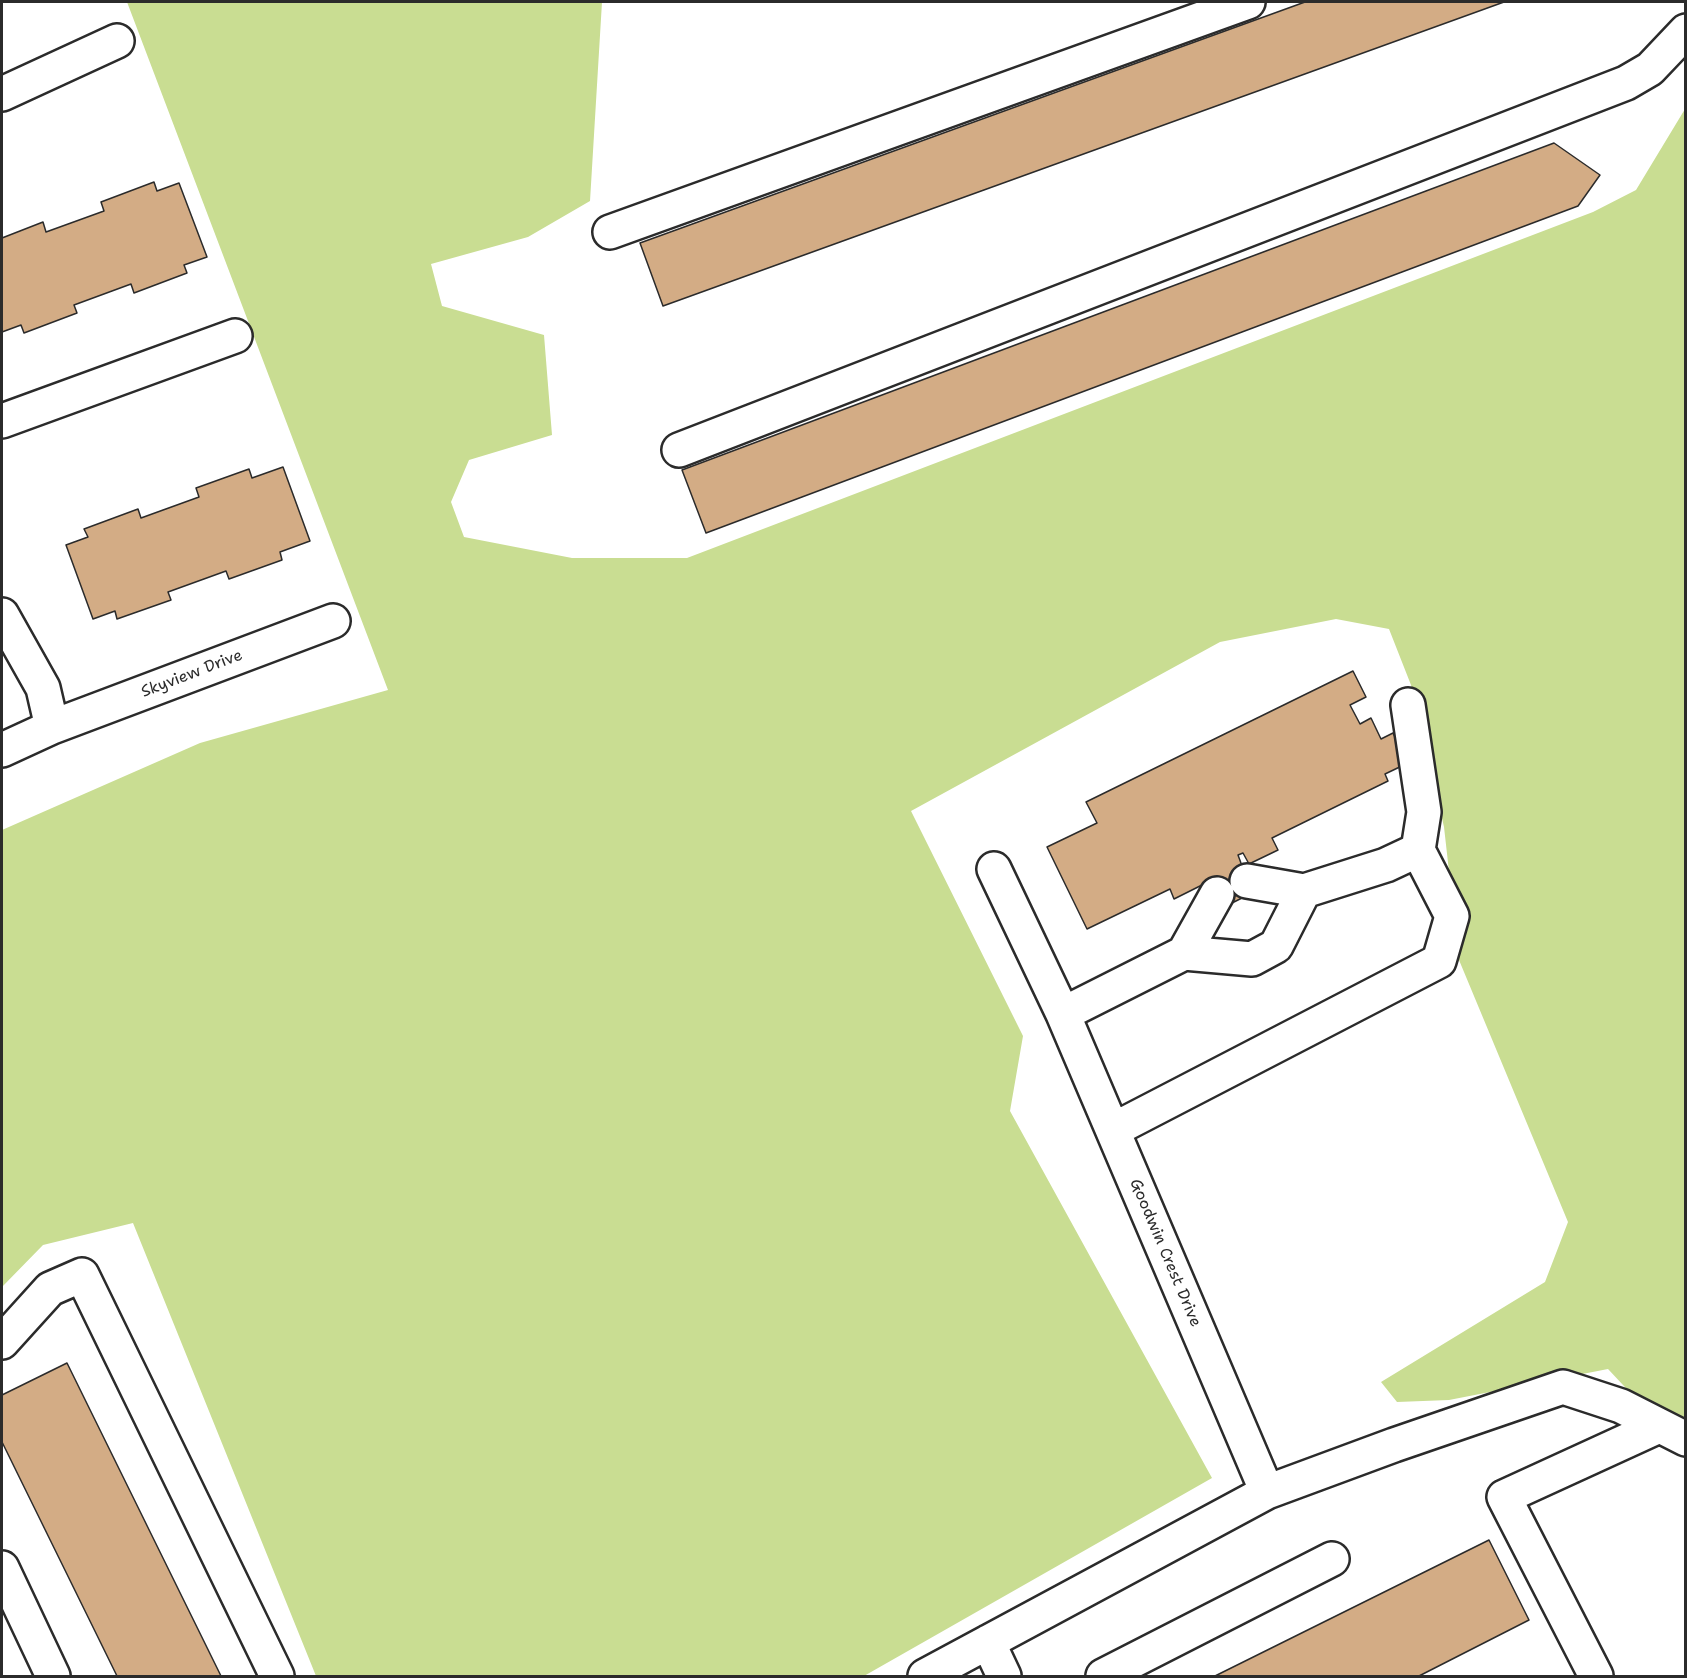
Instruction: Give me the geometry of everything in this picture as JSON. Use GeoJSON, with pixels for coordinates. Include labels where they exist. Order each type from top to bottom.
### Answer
{"type":"FeatureCollection","features":[{"type":"Feature","properties":{"kind":"street"},"geometry":{"type":"LineString","coordinates":[[610,232],[1248,2]]}},
{"type":"Feature","properties":{"kind":"street"},"geometry":{"type":"LineString","coordinates":[[679,450],[1626,83],[1650,69],[1686,31]]}},
{"type":"Feature","properties":{"kind":"street"},"geometry":{"type":"LineString","coordinates":[[2,94],[117,41]]}},
{"type":"Feature","properties":{"kind":"street"},"geometry":{"type":"LineString","coordinates":[[2,421],[235,336]]}},
{"type":"Feature","properties":{"kind":"street"},"geometry":{"type":"LineString","coordinates":[[2,615],[43,688],[52,727]]}},
{"type":"Feature","properties":{"kind":"street","name":"Skyview Drive"},"geometry":{"type":"LineString","coordinates":[[2,750],[52,727],[333,621]]}},
{"type":"Feature","properties":{"kind":"street"},"geometry":{"type":"LineString","coordinates":[[1113,1130],[1439,961],[1452,916],[1418,850],[1424,812],[1407,705]]}},
{"type":"Feature","properties":{"kind":"street"},"geometry":{"type":"LineString","coordinates":[[1246,880],[1304,891],[1386,865],[1418,850]]}},
{"type":"Feature","properties":{"kind":"street","name":"Goodwin Crest Drive"},"geometry":{"type":"LineString","coordinates":[[994,869],[1063,1014],[1267,1492]]}},
{"type":"Feature","properties":{"kind":"street"},"geometry":{"type":"LineString","coordinates":[[1063,1014],[1184,953],[1252,959],[1276,946],[1304,891]]}},
{"type":"Feature","properties":{"kind":"street"},"geometry":{"type":"LineString","coordinates":[[1184,953],[1217,894]]}},
{"type":"Feature","properties":{"kind":"street"},"geometry":{"type":"LineString","coordinates":[[2,1342],[50,1289],[82,1275],[277,1677]]}},
{"type":"Feature","properties":{"kind":"street"},"geometry":{"type":"LineString","coordinates":[[925,1677],[1267,1492],[1394,1445],[1563,1387],[1621,1406],[1672,1433]]}},
{"type":"Feature","properties":{"kind":"street"},"geometry":{"type":"LineString","coordinates":[[1596,1677],[1504,1497],[1672,1433]]}},
{"type":"Feature","properties":{"kind":"street"},"geometry":{"type":"LineString","coordinates":[[1103,1677],[1332,1559]]}},
{"type":"Feature","properties":{"kind":"street"},"geometry":{"type":"LineString","coordinates":[[2,1568],[53,1677]]}},
{"type":"Feature","properties":{"kind":"street"},"geometry":{"type":"LineString","coordinates":[[988,1642],[1004,1677]]}},
{"type":"Feature","properties":{"kind":"green space"},"geometry":{"type":"Polygon","coordinates":[[[127,2],[602,2],[590,201],[528,237],[431,264],[442,306],[544,335],[552,435],[469,460],[451,502],[464,537],[572,558],[687,558],[1593,212],[1636,190],[1685,109],[1685,1430],[1653,1417],[1608,1369],[1449,1400],[1397,1402],[1381,1382],[1545,1282],[1568,1222],[1459,960],[1444,827],[1411,685],[1389,629],[1336,619],[1220,642],[911,811],[1023,1036],[1010,1111],[1212,1478],[864,1676],[316,1676],[133,1223],[43,1245],[2,1287],[2,830],[200,743],[388,690],[127,2]]]}},
{"type":"Feature","properties":{"kind":"building"},"geometry":{"type":"Polygon","coordinates":[[[1305,2],[1504,2],[663,306],[640,243],[1305,2]]]}},
{"type":"Feature","properties":{"kind":"building"},"geometry":{"type":"Polygon","coordinates":[[[1554,143],[1600,175],[1578,206],[706,533],[682,470],[1554,143]]]}},
{"type":"Feature","properties":{"kind":"building"},"geometry":{"type":"Polygon","coordinates":[[[154,182],[157,191],[179,183],[207,257],[184,265],[187,273],[134,293],[131,284],[74,305],[77,313],[24,333],[21,325],[2,332],[2,238],[43,222],[46,232],[104,211],[101,202],[154,182]]]}},
{"type":"Feature","properties":{"kind":"building"},"geometry":{"type":"Polygon","coordinates":[[[283,467],[310,541],[280,552],[282,560],[229,579],[226,571],[168,592],[171,600],[117,619],[115,611],[93,619],[66,545],[88,537],[84,529],[138,509],[141,518],[199,497],[196,488],[249,469],[252,478],[283,467]]]}},
{"type":"Feature","properties":{"kind":"building"},"geometry":{"type":"Polygon","coordinates":[[[1353,671],[1366,697],[1350,705],[1360,724],[1371,718],[1381,739],[1393,733],[1408,763],[1385,774],[1388,781],[1272,838],[1278,850],[1249,864],[1243,853],[1238,855],[1252,893],[1224,907],[1208,882],[1174,899],[1170,889],[1087,929],[1047,847],[1097,823],[1086,802],[1353,671]]]}},
{"type":"Feature","properties":{"kind":"building"},"geometry":{"type":"Polygon","coordinates":[[[67,1363],[221,1676],[117,1676],[2,1442],[2,1395],[67,1363]]]}},
{"type":"Feature","properties":{"kind":"building"},"geometry":{"type":"Polygon","coordinates":[[[1489,1540],[1529,1620],[1419,1676],[1215,1676],[1489,1540]]]}}]}
